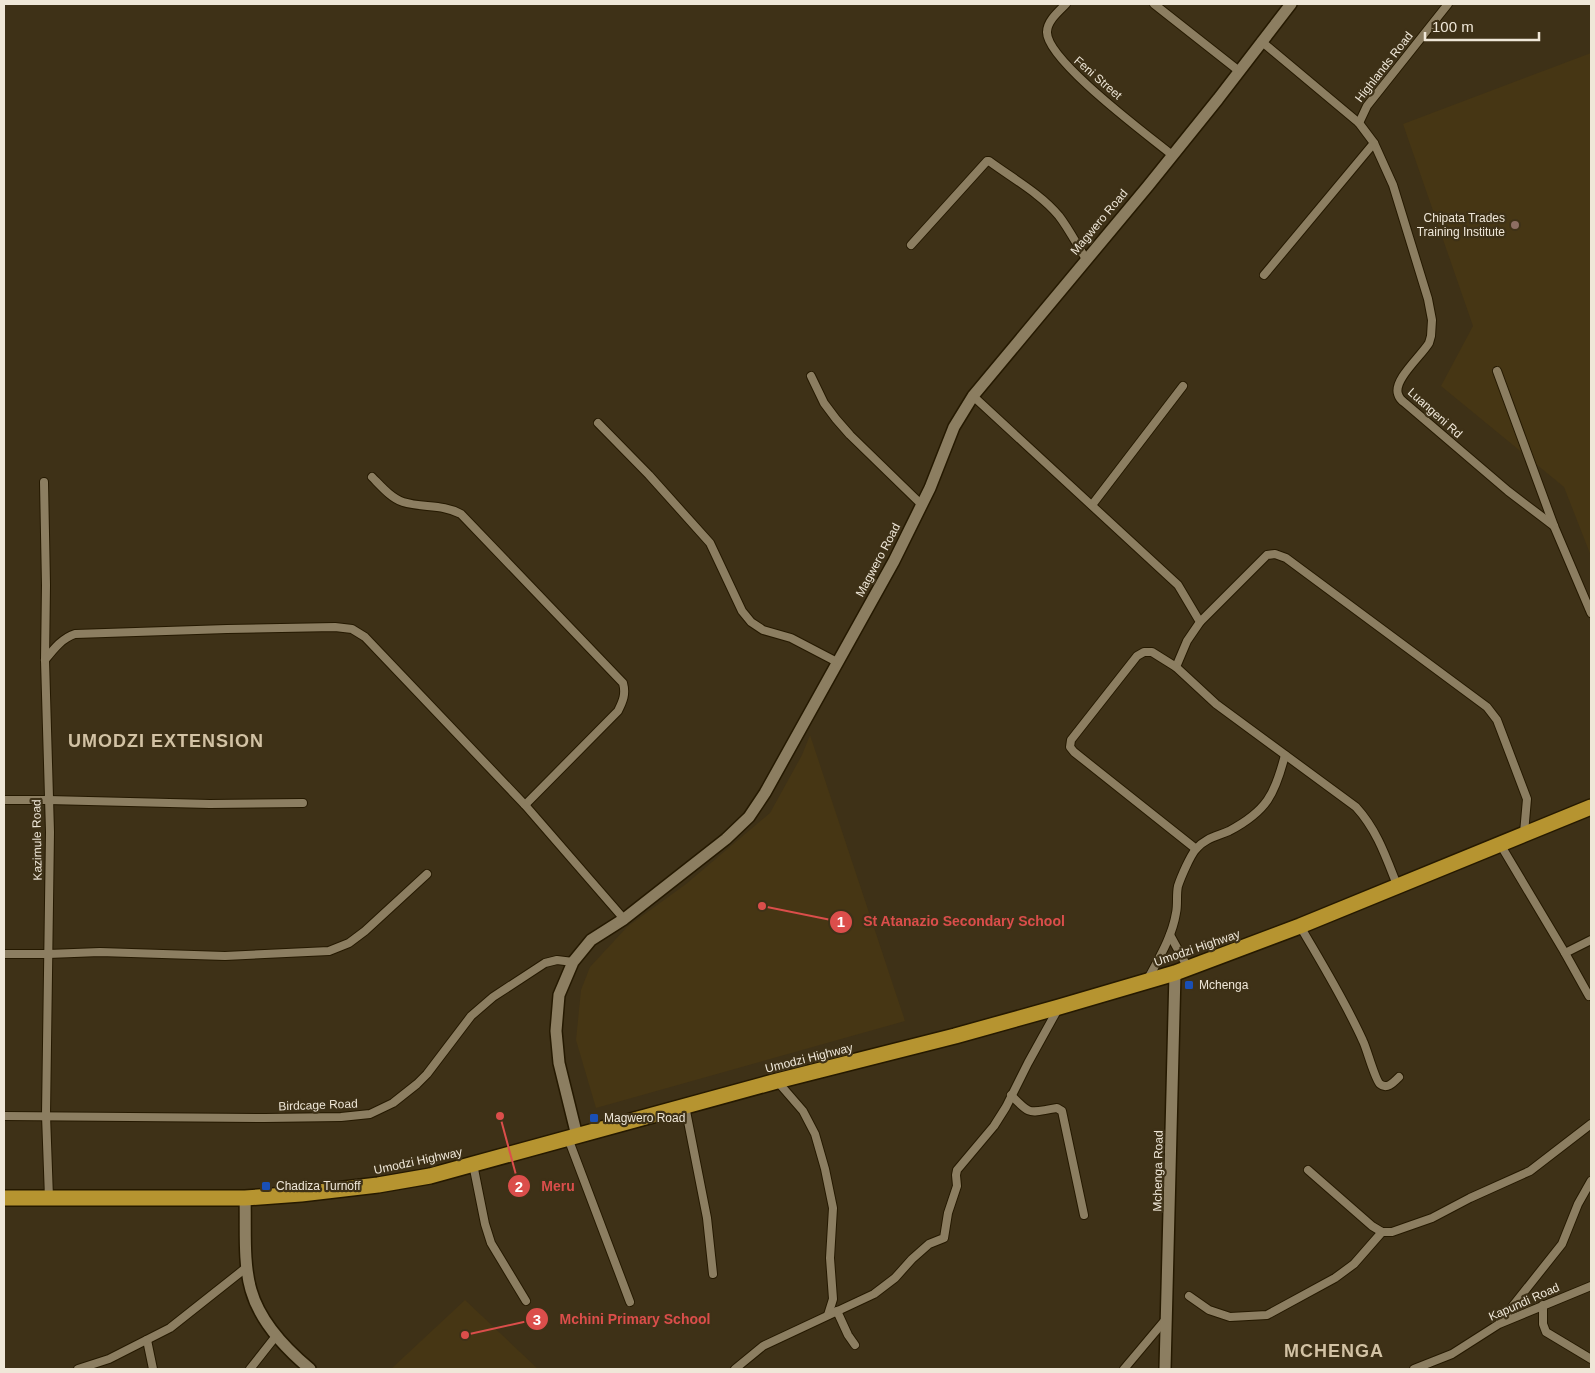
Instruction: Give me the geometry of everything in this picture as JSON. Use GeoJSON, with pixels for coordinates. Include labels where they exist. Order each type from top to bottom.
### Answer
{"type":"FeatureCollection","features":[{"type":"Feature","properties":{"kind":"highway","name":"Umodzi Highway"},"geometry":{"type":"LineString","coordinates":[[4,1198],[245,1198],[378,1185],[430,1176],[777,1081],[955,1036],[1182,970],[1300,926],[1591,807]]}},
{"type":"Feature","properties":{"kind":"street","name":"Feni Street"},"geometry":{"type":"LineString","coordinates":[[1066,4],[1051,20],[1047,29],[1048,38],[1053,49],[1085,82],[1172,155]]}},
{"type":"Feature","properties":{"kind":"street"},"geometry":{"type":"LineString","coordinates":[[1154,4],[1239,71]]}},
{"type":"Feature","properties":{"kind":"street","name":"Magwero Road"},"geometry":{"type":"LineString","coordinates":[[573,1137],[559,1063],[556,1031],[559,995],[573,962],[591,940],[624,919],[726,839],[749,817],[765,793],[894,561],[922,505],[954,427],[973,396],[1172,155],[1290,4]]}},
{"type":"Feature","properties":{"kind":"street","name":"Highlands Road"},"geometry":{"type":"LineString","coordinates":[[1359,123],[1367,106],[1448,4]]}},
{"type":"Feature","properties":{"kind":"street","name":"Luangeni Rd"},"geometry":{"type":"LineString","coordinates":[[1261,42],[1359,123],[1374,143],[1387,170],[1428,298],[1432,320],[1429,343],[1399,382],[1398,396],[1508,491],[1554,526]]}},
{"type":"Feature","properties":{"kind":"street"},"geometry":{"type":"LineString","coordinates":[[1264,275],[1374,143]]}},
{"type":"Feature","properties":{"kind":"street"},"geometry":{"type":"LineString","coordinates":[[911,244],[984,162],[989,161],[1051,208],[1059,217],[1086,259]]}},
{"type":"Feature","properties":{"kind":"street","name":"Luangeni Rd"},"geometry":{"type":"LineString","coordinates":[[1497,371],[1554,526],[1591,613]]}},
{"type":"Feature","properties":{"kind":"street"},"geometry":{"type":"LineString","coordinates":[[811,376],[824,403],[836,419],[922,505]]}},
{"type":"Feature","properties":{"kind":"street"},"geometry":{"type":"LineString","coordinates":[[1092,505],[1183,386]]}},
{"type":"Feature","properties":{"kind":"street"},"geometry":{"type":"LineString","coordinates":[[973,396],[1178,585],[1200,622]]}},
{"type":"Feature","properties":{"kind":"street"},"geometry":{"type":"LineString","coordinates":[[598,423],[649,475],[710,543],[742,611],[751,622],[763,630],[791,638],[837,662]]}},
{"type":"Feature","properties":{"kind":"street"},"geometry":{"type":"LineString","coordinates":[[372,477],[394,498],[403,502],[453,509],[461,514],[623,682],[624,698],[618,711],[525,805]]}},
{"type":"Feature","properties":{"kind":"street","name":"Kazimule Road"},"geometry":{"type":"LineString","coordinates":[[44,482],[48,800],[46,1115],[49,1198]]}},
{"type":"Feature","properties":{"kind":"street"},"geometry":{"type":"LineString","coordinates":[[1176,667],[1187,640],[1200,622],[1267,554],[1275,554],[1286,558],[1487,707],[1497,720],[1527,799],[1524,833]]}},
{"type":"Feature","properties":{"kind":"street"},"geometry":{"type":"LineString","coordinates":[[45,660],[62,641],[68,636],[75,634],[227,628],[335,627],[352,629],[365,637],[525,805],[624,919]]}},
{"type":"Feature","properties":{"kind":"street"},"geometry":{"type":"LineString","coordinates":[[1196,849],[1070,747],[1071,740],[1137,656],[1144,652],[1152,652],[1176,667],[1216,704],[1356,807],[1367,818],[1375,832],[1397,885]]}},
{"type":"Feature","properties":{"kind":"street"},"geometry":{"type":"LineString","coordinates":[[1147,981],[1170,935],[1176,913],[1178,886],[1196,849],[1208,839],[1228,831],[1258,812],[1269,800],[1276,787],[1285,754]]}},
{"type":"Feature","properties":{"kind":"street"},"geometry":{"type":"LineString","coordinates":[[4,800],[210,804],[303,803]]}},
{"type":"Feature","properties":{"kind":"street"},"geometry":{"type":"LineString","coordinates":[[1500,844],[1589,996]]}},
{"type":"Feature","properties":{"kind":"street"},"geometry":{"type":"LineString","coordinates":[[4,954],[100,952],[225,956],[329,951],[349,943],[365,931],[427,874]]}},
{"type":"Feature","properties":{"kind":"street"},"geometry":{"type":"LineString","coordinates":[[1300,926],[1353,1018],[1368,1050],[1376,1079],[1385,1086],[1391,1085],[1399,1077]]}},
{"type":"Feature","properties":{"kind":"street"},"geometry":{"type":"LineString","coordinates":[[1170,935],[1182,970]]}},
{"type":"Feature","properties":{"kind":"street"},"geometry":{"type":"LineString","coordinates":[[1565,953],[1591,940]]}},
{"type":"Feature","properties":{"kind":"street","name":"Birdcage Road"},"geometry":{"type":"LineString","coordinates":[[4,1116],[265,1118],[341,1117],[370,1114],[393,1103],[417,1084],[427,1074],[471,1016],[493,997],[545,963],[557,960],[573,962]]}},
{"type":"Feature","properties":{"kind":"street","name":"Mchenga Road"},"geometry":{"type":"LineString","coordinates":[[1165,1369],[1182,970]]}},
{"type":"Feature","properties":{"kind":"street"},"geometry":{"type":"LineString","coordinates":[[734,1369],[763,1346],[874,1294],[895,1278],[912,1258],[929,1244],[944,1238],[948,1213],[957,1186],[958,1170],[994,1126],[1006,1107],[1059,1007]]}},
{"type":"Feature","properties":{"kind":"street"},"geometry":{"type":"LineString","coordinates":[[777,1081],[803,1111],[815,1134],[823,1162],[832,1208],[830,1258],[833,1298],[828,1315]]}},
{"type":"Feature","properties":{"kind":"street"},"geometry":{"type":"LineString","coordinates":[[1011,1095],[1026,1111],[1057,1108],[1062,1111],[1084,1215]]}},
{"type":"Feature","properties":{"kind":"street"},"geometry":{"type":"LineString","coordinates":[[685,1106],[707,1218],[713,1274]]}},
{"type":"Feature","properties":{"kind":"street"},"geometry":{"type":"LineString","coordinates":[[1308,1170],[1352,1209],[1382,1232],[1392,1232],[1432,1218],[1470,1198],[1530,1171],[1591,1124]]}},
{"type":"Feature","properties":{"kind":"street"},"geometry":{"type":"LineString","coordinates":[[573,1137],[630,1302]]}},
{"type":"Feature","properties":{"kind":"street"},"geometry":{"type":"LineString","coordinates":[[473,1164],[485,1224],[491,1243],[526,1301]]}},
{"type":"Feature","properties":{"kind":"street"},"geometry":{"type":"LineString","coordinates":[[1499,1324],[1562,1244],[1578,1204],[1591,1181]]}},
{"type":"Feature","properties":{"kind":"street"},"geometry":{"type":"LineString","coordinates":[[245,1198],[247,1267],[251,1290],[260,1311],[276,1336],[310,1369]]}},
{"type":"Feature","properties":{"kind":"street"},"geometry":{"type":"LineString","coordinates":[[1189,1296],[1209,1310],[1230,1317],[1267,1314],[1335,1278],[1354,1264],[1382,1232]]}},
{"type":"Feature","properties":{"kind":"street"},"geometry":{"type":"LineString","coordinates":[[78,1369],[108,1359],[170,1328],[247,1267]]}},
{"type":"Feature","properties":{"kind":"street","name":"Kapundi Road"},"geometry":{"type":"LineString","coordinates":[[1414,1369],[1452,1354],[1499,1324],[1591,1286]]}},
{"type":"Feature","properties":{"kind":"street"},"geometry":{"type":"LineString","coordinates":[[1543,1305],[1546,1332],[1591,1359]]}},
{"type":"Feature","properties":{"kind":"street"},"geometry":{"type":"LineString","coordinates":[[837,1310],[848,1335],[855,1345]]}},
{"type":"Feature","properties":{"kind":"street"},"geometry":{"type":"LineString","coordinates":[[1124,1369],[1168,1317]]}},
{"type":"Feature","properties":{"kind":"street"},"geometry":{"type":"LineString","coordinates":[[250,1369],[276,1336]]}},
{"type":"Feature","properties":{"kind":"street"},"geometry":{"type":"LineString","coordinates":[[147,1340],[154,1369]]}},
{"type":"Feature","properties":{"kind":"shaded area","name":"Chipata Trades Training Institute"},"geometry":{"type":"Polygon","coordinates":[[[1591,53],[1591,556],[1564,487],[1441,386],[1473,326],[1403,124],[1591,53]]]}},
{"type":"Feature","properties":{"kind":"shaded area"},"geometry":{"type":"Polygon","coordinates":[[[810,735],[905,1021],[596,1108],[576,1040],[581,990],[590,967],[627,927],[686,884],[770,813],[802,755],[810,735]]]}},
{"type":"Feature","properties":{"kind":"shaded area"},"geometry":{"type":"Polygon","coordinates":[[[465,1300],[538,1369],[391,1369],[465,1300]]]}},
{"type":"Feature","properties":{"kind":"place","name":"Chipata Trades Training Institute"},"geometry":{"type":"Point","coordinates":[1515,225]}},
{"type":"Feature","properties":{"kind":"place","name":"St Atanazio Secondary School"},"geometry":{"type":"Point","coordinates":[762,906]}},
{"type":"Feature","properties":{"kind":"place","name":"Mchenga"},"geometry":{"type":"Point","coordinates":[1189,985]}},
{"type":"Feature","properties":{"kind":"place","name":"Meru"},"geometry":{"type":"Point","coordinates":[500,1116]}},
{"type":"Feature","properties":{"kind":"place","name":"Magwero Road"},"geometry":{"type":"Point","coordinates":[594,1118]}},
{"type":"Feature","properties":{"kind":"place","name":"Chadiza Turnoff"},"geometry":{"type":"Point","coordinates":[266,1186]}},
{"type":"Feature","properties":{"kind":"place","name":"Mchini Primary School"},"geometry":{"type":"Point","coordinates":[465,1335]}},
{"type":"Feature","properties":{"kind":"district","name":"UMODZI EXTENSION"},"geometry":{"type":"Point","coordinates":[166,741]}},
{"type":"Feature","properties":{"kind":"district","name":"MCHENGA"},"geometry":{"type":"Point","coordinates":[1334,1351]}}]}
